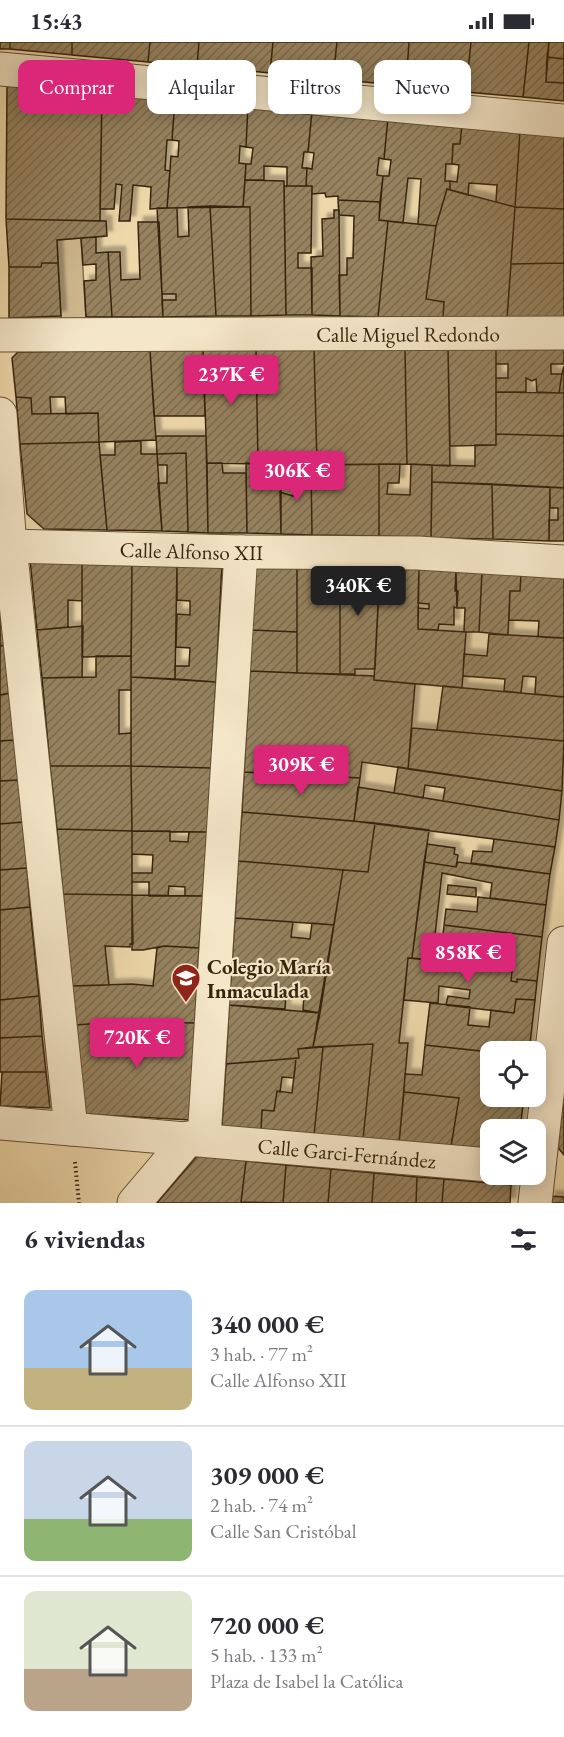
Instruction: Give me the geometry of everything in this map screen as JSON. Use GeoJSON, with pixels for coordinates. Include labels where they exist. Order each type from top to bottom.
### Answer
{"type":"FeatureCollection","features":[{"type":"Feature","properties":{"kind":"street"},"geometry":{"type":"LineString","coordinates":[[0,69],[564,121]]}},
{"type":"Feature","properties":{"kind":"street","name":"Calle Miguel Redondo"},"geometry":{"type":"LineString","coordinates":[[0,335],[564,333]]}},
{"type":"Feature","properties":{"kind":"street"},"geometry":{"type":"LineString","coordinates":[[0,414],[5,547],[71,1129]]}},
{"type":"Feature","properties":{"kind":"street","name":"Calle Alfonso XII"},"geometry":{"type":"LineString","coordinates":[[5,547],[418,553],[564,562]]}},
{"type":"Feature","properties":{"kind":"street"},"geometry":{"type":"LineString","coordinates":[[134,1203],[196,1139],[241,552]]}},
{"type":"Feature","properties":{"kind":"street"},"geometry":{"type":"LineString","coordinates":[[546,1170],[564,943]]}},
{"type":"Feature","properties":{"kind":"street","name":"Calle Garci-Fernández"},"geometry":{"type":"LineString","coordinates":[[0,1123],[480,1164]]}},
{"type":"Feature","properties":{"kind":"street"},"geometry":{"type":"LineString","coordinates":[[535,1203],[541,1185]]}},
{"type":"Feature","properties":{"kind":"path"},"geometry":{"type":"LineString","coordinates":[[71,1129],[79,1203]]}},
{"type":"Feature","properties":{"kind":"shaded area"},"geometry":{"type":"Polygon","coordinates":[[[81,238],[86,319],[61,319],[57,240],[81,238]]]}},
{"type":"Feature","properties":{"kind":"building"},"geometry":{"type":"Polygon","coordinates":[[[0,42],[10,42],[10,49],[0,49],[0,42]]]}},
{"type":"Feature","properties":{"kind":"building"},"geometry":{"type":"Polygon","coordinates":[[[10,42],[72,42],[72,55],[10,49],[10,42]]]}},
{"type":"Feature","properties":{"kind":"building"},"geometry":{"type":"Polygon","coordinates":[[[72,42],[150,42],[147,62],[72,55],[72,42]]]}},
{"type":"Feature","properties":{"kind":"building"},"geometry":{"type":"Polygon","coordinates":[[[150,42],[199,42],[198,60],[148,60],[150,42]]]}},
{"type":"Feature","properties":{"kind":"building"},"geometry":{"type":"Polygon","coordinates":[[[199,42],[273,42],[271,60],[268,60],[268,73],[256,72],[256,60],[198,60],[199,42]]]}},
{"type":"Feature","properties":{"kind":"building"},"geometry":{"type":"Polygon","coordinates":[[[273,42],[337,42],[335,60],[271,60],[273,42]]]}},
{"type":"Feature","properties":{"kind":"building"},"geometry":{"type":"Polygon","coordinates":[[[337,42],[409,42],[408,60],[374,60],[374,83],[362,82],[362,60],[335,60],[337,42]]]}},
{"type":"Feature","properties":{"kind":"building"},"geometry":{"type":"Polygon","coordinates":[[[409,42],[471,42],[469,60],[408,60],[409,42]]]}},
{"type":"Feature","properties":{"kind":"building"},"geometry":{"type":"Polygon","coordinates":[[[471,42],[529,42],[523,97],[471,92],[469,60],[471,42]]]}},
{"type":"Feature","properties":{"kind":"building"},"geometry":{"type":"Polygon","coordinates":[[[529,42],[549,42],[546,82],[564,83],[564,101],[523,97],[529,42]]]}},
{"type":"Feature","properties":{"kind":"building"},"geometry":{"type":"Polygon","coordinates":[[[549,42],[564,42],[564,59],[547,57],[549,42]]]}},
{"type":"Feature","properties":{"kind":"building"},"geometry":{"type":"Polygon","coordinates":[[[547,57],[564,59],[564,83],[546,82],[547,57]]]}},
{"type":"Feature","properties":{"kind":"building"},"geometry":{"type":"Polygon","coordinates":[[[7,83],[18,84],[18,114],[102,114],[100,221],[6,219],[7,83]]]}},
{"type":"Feature","properties":{"kind":"building"},"geometry":{"type":"Polygon","coordinates":[[[135,95],[147,96],[147,114],[174,114],[172,140],[167,140],[165,170],[170,171],[167,208],[150,209],[151,187],[133,185],[130,221],[119,221],[122,185],[116,184],[114,209],[100,209],[102,114],[135,114],[135,95]]]}},
{"type":"Feature","properties":{"kind":"building"},"geometry":{"type":"Polygon","coordinates":[[[256,106],[268,107],[268,114],[312,114],[308,152],[304,152],[302,168],[307,168],[306,186],[287,186],[287,167],[264,166],[264,180],[245,180],[246,164],[251,164],[253,148],[246,147],[248,114],[256,114],[256,106]]]}},
{"type":"Feature","properties":{"kind":"building"},"geometry":{"type":"Polygon","coordinates":[[[174,114],[248,114],[246,147],[240,146],[239,163],[246,164],[243,207],[167,208],[171,156],[178,157],[179,141],[172,140],[174,114]]]}},
{"type":"Feature","properties":{"kind":"building"},"geometry":{"type":"Polygon","coordinates":[[[312,114],[388,118],[384,159],[379,158],[377,175],[383,176],[380,202],[338,200],[338,196],[326,197],[325,193],[312,194],[312,186],[306,186],[307,168],[312,169],[314,153],[308,152],[312,114]]]}},
{"type":"Feature","properties":{"kind":"building"},"geometry":{"type":"Polygon","coordinates":[[[388,118],[462,125],[460,144],[453,144],[452,164],[446,164],[445,181],[450,181],[450,190],[447,189],[436,226],[418,224],[421,179],[408,178],[403,223],[379,220],[383,176],[389,176],[391,160],[384,159],[388,118]]]}},
{"type":"Feature","properties":{"kind":"building"},"geometry":{"type":"Polygon","coordinates":[[[462,125],[520,131],[515,207],[496,202],[497,185],[469,183],[468,195],[450,190],[450,181],[457,182],[459,165],[452,164],[453,144],[460,144],[462,125]]]}},
{"type":"Feature","properties":{"kind":"building"},"geometry":{"type":"Polygon","coordinates":[[[520,131],[564,135],[564,209],[515,207],[520,131]]]}},
{"type":"Feature","properties":{"kind":"building"},"geometry":{"type":"Polygon","coordinates":[[[245,180],[284,181],[286,315],[251,316],[250,207],[243,207],[245,180]]]}},
{"type":"Feature","properties":{"kind":"building"},"geometry":{"type":"Polygon","coordinates":[[[284,186],[312,186],[311,253],[298,253],[298,268],[312,268],[312,315],[286,315],[284,186]]]}},
{"type":"Feature","properties":{"kind":"building"},"geometry":{"type":"Polygon","coordinates":[[[447,189],[515,207],[507,319],[443,318],[444,302],[426,299],[436,226],[447,189]]]}},
{"type":"Feature","properties":{"kind":"building"},"geometry":{"type":"Polygon","coordinates":[[[338,200],[380,202],[379,220],[388,221],[378,317],[340,316],[339,275],[347,275],[347,258],[353,258],[354,216],[339,215],[338,200]]]}},
{"type":"Feature","properties":{"kind":"building"},"geometry":{"type":"Polygon","coordinates":[[[210,206],[250,207],[251,316],[216,316],[210,206]]]}},
{"type":"Feature","properties":{"kind":"building"},"geometry":{"type":"Polygon","coordinates":[[[210,206],[216,316],[163,317],[162,300],[176,300],[176,294],[162,294],[157,208],[177,208],[178,237],[189,236],[188,207],[210,206]]]}},
{"type":"Feature","properties":{"kind":"building"},"geometry":{"type":"Polygon","coordinates":[[[515,207],[564,209],[564,263],[511,264],[515,207]]]}},
{"type":"Feature","properties":{"kind":"building"},"geometry":{"type":"Polygon","coordinates":[[[334,210],[339,210],[340,316],[312,315],[311,257],[323,256],[322,219],[334,218],[334,210]]]}},
{"type":"Feature","properties":{"kind":"building"},"geometry":{"type":"Polygon","coordinates":[[[6,219],[106,221],[107,236],[57,240],[58,263],[42,263],[41,267],[9,267],[6,219]]]}},
{"type":"Feature","properties":{"kind":"building"},"geometry":{"type":"Polygon","coordinates":[[[388,221],[436,226],[426,299],[444,302],[443,318],[378,317],[388,221]]]}},
{"type":"Feature","properties":{"kind":"building"},"geometry":{"type":"Polygon","coordinates":[[[138,222],[159,222],[163,317],[112,317],[108,252],[120,252],[121,280],[140,279],[138,222]]]}},
{"type":"Feature","properties":{"kind":"building"},"geometry":{"type":"Polygon","coordinates":[[[96,237],[96,253],[108,252],[112,317],[86,317],[84,281],[96,280],[96,264],[83,265],[81,238],[96,237]]]}},
{"type":"Feature","properties":{"kind":"building"},"geometry":{"type":"Polygon","coordinates":[[[42,263],[58,263],[61,316],[9,318],[9,267],[41,267],[42,263]]]}},
{"type":"Feature","properties":{"kind":"building"},"geometry":{"type":"Polygon","coordinates":[[[564,263],[564,320],[507,319],[511,264],[564,263]]]}},
{"type":"Feature","properties":{"kind":"building"},"geometry":{"type":"Polygon","coordinates":[[[564,347],[564,364],[551,364],[551,374],[562,374],[559,393],[537,392],[536,379],[532,381],[526,378],[526,392],[496,392],[496,378],[508,378],[508,364],[496,364],[496,348],[564,347]]]}},
{"type":"Feature","properties":{"kind":"building"},"geometry":{"type":"Polygon","coordinates":[[[314,348],[405,349],[407,464],[317,465],[314,348]]]}},
{"type":"Feature","properties":{"kind":"building"},"geometry":{"type":"Polygon","coordinates":[[[314,348],[317,465],[258,464],[256,349],[314,348]]]}},
{"type":"Feature","properties":{"kind":"building"},"geometry":{"type":"Polygon","coordinates":[[[448,348],[496,348],[496,445],[450,446],[448,348]]]}},
{"type":"Feature","properties":{"kind":"building"},"geometry":{"type":"Polygon","coordinates":[[[448,348],[450,466],[407,464],[405,349],[448,348]]]}},
{"type":"Feature","properties":{"kind":"building"},"geometry":{"type":"Polygon","coordinates":[[[256,349],[258,464],[207,463],[203,350],[256,349]]]}},
{"type":"Feature","properties":{"kind":"building"},"geometry":{"type":"Polygon","coordinates":[[[150,350],[203,350],[205,416],[154,416],[150,350]]]}},
{"type":"Feature","properties":{"kind":"building"},"geometry":{"type":"Polygon","coordinates":[[[150,350],[156,440],[99,442],[98,413],[66,414],[65,397],[50,397],[51,414],[32,414],[31,398],[16,397],[12,358],[18,352],[150,350]]]}},
{"type":"Feature","properties":{"kind":"building"},"geometry":{"type":"Polygon","coordinates":[[[564,366],[564,393],[559,393],[562,374],[564,366]]]}},
{"type":"Feature","properties":{"kind":"building"},"geometry":{"type":"Polygon","coordinates":[[[496,392],[564,393],[564,436],[496,434],[496,392]]]}},
{"type":"Feature","properties":{"kind":"building"},"geometry":{"type":"Polygon","coordinates":[[[16,397],[31,398],[32,414],[98,413],[99,442],[20,444],[16,397]]]}},
{"type":"Feature","properties":{"kind":"building"},"geometry":{"type":"Polygon","coordinates":[[[496,434],[564,436],[564,488],[432,482],[432,465],[475,466],[475,445],[496,445],[496,434]]]}},
{"type":"Feature","properties":{"kind":"building"},"geometry":{"type":"Polygon","coordinates":[[[156,436],[206,436],[208,533],[188,532],[186,453],[157,454],[156,436]]]}},
{"type":"Feature","properties":{"kind":"building"},"geometry":{"type":"Polygon","coordinates":[[[141,441],[141,454],[157,454],[162,531],[107,530],[100,455],[115,455],[115,442],[141,441]]]}},
{"type":"Feature","properties":{"kind":"building"},"geometry":{"type":"Polygon","coordinates":[[[99,442],[107,530],[44,529],[27,514],[20,444],[99,442]]]}},
{"type":"Feature","properties":{"kind":"building"},"geometry":{"type":"Polygon","coordinates":[[[186,453],[188,532],[162,531],[158,483],[167,483],[167,465],[158,465],[157,454],[186,453]]]}},
{"type":"Feature","properties":{"kind":"building"},"geometry":{"type":"Polygon","coordinates":[[[207,463],[222,463],[223,473],[246,473],[247,533],[208,533],[207,463]]]}},
{"type":"Feature","properties":{"kind":"building"},"geometry":{"type":"Polygon","coordinates":[[[246,463],[281,464],[281,534],[247,533],[246,463]]]}},
{"type":"Feature","properties":{"kind":"building"},"geometry":{"type":"Polygon","coordinates":[[[281,464],[311,465],[312,535],[281,534],[280,492],[293,496],[297,478],[280,474],[281,464]]]}},
{"type":"Feature","properties":{"kind":"building"},"geometry":{"type":"Polygon","coordinates":[[[379,464],[400,464],[399,483],[388,483],[387,494],[410,495],[411,464],[432,465],[431,538],[379,536],[379,464]]]}},
{"type":"Feature","properties":{"kind":"building"},"geometry":{"type":"Polygon","coordinates":[[[379,464],[379,536],[312,535],[311,465],[379,464]]]}},
{"type":"Feature","properties":{"kind":"building"},"geometry":{"type":"Polygon","coordinates":[[[432,482],[492,484],[493,539],[431,538],[432,482]]]}},
{"type":"Feature","properties":{"kind":"building"},"geometry":{"type":"Polygon","coordinates":[[[492,484],[550,487],[549,541],[493,539],[492,484]]]}},
{"type":"Feature","properties":{"kind":"building"},"geometry":{"type":"Polygon","coordinates":[[[550,487],[564,488],[564,541],[549,541],[549,520],[558,520],[558,508],[550,508],[550,487]]]}},
{"type":"Feature","properties":{"kind":"building"},"geometry":{"type":"Polygon","coordinates":[[[30,559],[82,561],[82,601],[68,600],[68,627],[37,630],[30,559]]]}},
{"type":"Feature","properties":{"kind":"building"},"geometry":{"type":"Polygon","coordinates":[[[82,561],[132,562],[131,656],[82,657],[82,561]]]}},
{"type":"Feature","properties":{"kind":"building"},"geometry":{"type":"Polygon","coordinates":[[[132,562],[177,563],[175,679],[131,677],[132,562]]]}},
{"type":"Feature","properties":{"kind":"building"},"geometry":{"type":"Polygon","coordinates":[[[177,563],[222,564],[216,682],[175,679],[175,666],[189,666],[190,648],[176,647],[177,614],[190,615],[190,601],[177,600],[177,563]]]}},
{"type":"Feature","properties":{"kind":"building"},"geometry":{"type":"Polygon","coordinates":[[[254,564],[297,565],[297,632],[252,630],[254,564]]]}},
{"type":"Feature","properties":{"kind":"building"},"geometry":{"type":"Polygon","coordinates":[[[297,565],[335,567],[335,584],[340,584],[340,674],[297,673],[297,565]]]}},
{"type":"Feature","properties":{"kind":"building"},"geometry":{"type":"Polygon","coordinates":[[[335,567],[380,568],[375,669],[355,669],[355,674],[340,674],[340,584],[335,584],[335,567]]]}},
{"type":"Feature","properties":{"kind":"building"},"geometry":{"type":"Polygon","coordinates":[[[380,568],[419,569],[418,629],[466,632],[462,688],[374,680],[380,568]]]}},
{"type":"Feature","properties":{"kind":"building"},"geometry":{"type":"Polygon","coordinates":[[[419,569],[456,571],[455,591],[458,591],[457,608],[454,607],[454,625],[439,624],[438,630],[418,629],[418,608],[429,609],[429,604],[418,603],[419,569]]]}},
{"type":"Feature","properties":{"kind":"building"},"geometry":{"type":"Polygon","coordinates":[[[456,571],[482,572],[479,632],[464,632],[465,608],[457,608],[456,571]]]}},
{"type":"Feature","properties":{"kind":"building"},"geometry":{"type":"Polygon","coordinates":[[[482,572],[521,573],[520,591],[510,591],[508,635],[479,632],[482,572]]]}},
{"type":"Feature","properties":{"kind":"building"},"geometry":{"type":"Polygon","coordinates":[[[521,573],[564,574],[564,638],[538,637],[539,621],[509,620],[510,591],[520,591],[521,573]]]}},
{"type":"Feature","properties":{"kind":"building"},"geometry":{"type":"Polygon","coordinates":[[[0,595],[6,645],[0,646],[0,595]]]}},
{"type":"Feature","properties":{"kind":"building"},"geometry":{"type":"Polygon","coordinates":[[[83,626],[82,677],[42,678],[37,630],[83,626]]]}},
{"type":"Feature","properties":{"kind":"building"},"geometry":{"type":"Polygon","coordinates":[[[252,630],[297,632],[297,673],[250,671],[252,630]]]}},
{"type":"Feature","properties":{"kind":"building"},"geometry":{"type":"Polygon","coordinates":[[[489,634],[564,638],[564,697],[535,694],[536,677],[523,676],[521,693],[504,691],[505,679],[463,676],[464,654],[487,656],[489,634]]]}},
{"type":"Feature","properties":{"kind":"building"},"geometry":{"type":"Polygon","coordinates":[[[6,645],[11,693],[0,695],[0,646],[6,645]]]}},
{"type":"Feature","properties":{"kind":"building"},"geometry":{"type":"Polygon","coordinates":[[[96,656],[131,656],[131,690],[119,690],[119,734],[131,733],[131,766],[50,766],[42,678],[96,677],[96,656]]]}},
{"type":"Feature","properties":{"kind":"building"},"geometry":{"type":"Polygon","coordinates":[[[250,671],[374,676],[374,680],[415,684],[408,769],[362,762],[360,778],[244,772],[250,671]]]}},
{"type":"Feature","properties":{"kind":"building"},"geometry":{"type":"Polygon","coordinates":[[[131,677],[216,682],[211,768],[131,766],[131,677]]]}},
{"type":"Feature","properties":{"kind":"building"},"geometry":{"type":"Polygon","coordinates":[[[443,686],[564,697],[564,741],[437,730],[443,686]]]}},
{"type":"Feature","properties":{"kind":"building"},"geometry":{"type":"Polygon","coordinates":[[[11,693],[15,740],[0,741],[0,695],[11,693]]]}},
{"type":"Feature","properties":{"kind":"building"},"geometry":{"type":"Polygon","coordinates":[[[412,728],[564,741],[562,791],[408,769],[412,728]]]}},
{"type":"Feature","properties":{"kind":"building"},"geometry":{"type":"Polygon","coordinates":[[[15,740],[19,780],[0,781],[0,741],[15,740]]]}},
{"type":"Feature","properties":{"kind":"building"},"geometry":{"type":"Polygon","coordinates":[[[50,766],[131,766],[132,831],[57,829],[50,766]]]}},
{"type":"Feature","properties":{"kind":"building"},"geometry":{"type":"Polygon","coordinates":[[[131,766],[211,768],[207,832],[132,831],[131,766]]]}},
{"type":"Feature","properties":{"kind":"building"},"geometry":{"type":"Polygon","coordinates":[[[398,767],[562,791],[559,820],[443,801],[445,788],[425,785],[423,798],[394,793],[398,767]]]}},
{"type":"Feature","properties":{"kind":"building"},"geometry":{"type":"Polygon","coordinates":[[[244,772],[360,778],[354,821],[242,812],[244,772]]]}},
{"type":"Feature","properties":{"kind":"building"},"geometry":{"type":"Polygon","coordinates":[[[19,780],[23,822],[0,824],[0,781],[19,780]]]}},
{"type":"Feature","properties":{"kind":"building"},"geometry":{"type":"Polygon","coordinates":[[[358,787],[559,820],[555,847],[354,821],[358,787]]]}},
{"type":"Feature","properties":{"kind":"building"},"geometry":{"type":"Polygon","coordinates":[[[242,812],[375,823],[368,872],[238,861],[242,812]]]}},
{"type":"Feature","properties":{"kind":"building"},"geometry":{"type":"Polygon","coordinates":[[[23,822],[27,868],[0,870],[0,824],[23,822]]]}},
{"type":"Feature","properties":{"kind":"building"},"geometry":{"type":"Polygon","coordinates":[[[375,823],[429,830],[412,958],[408,958],[399,1043],[408,1043],[399,1143],[363,1139],[373,1044],[313,1047],[343,870],[368,872],[375,823]]]}},
{"type":"Feature","properties":{"kind":"building"},"geometry":{"type":"Polygon","coordinates":[[[57,829],[132,831],[132,895],[63,894],[57,829]]]}},
{"type":"Feature","properties":{"kind":"building"},"geometry":{"type":"Polygon","coordinates":[[[132,831],[170,831],[170,841],[188,842],[189,832],[207,832],[203,896],[185,896],[185,887],[169,886],[168,896],[149,896],[149,882],[132,882],[132,873],[152,873],[153,855],[132,854],[132,831]]]}},
{"type":"Feature","properties":{"kind":"building"},"geometry":{"type":"Polygon","coordinates":[[[494,839],[555,847],[550,874],[471,863],[473,851],[492,852],[494,839]]]}},
{"type":"Feature","properties":{"kind":"building"},"geometry":{"type":"Polygon","coordinates":[[[427,844],[455,848],[454,854],[458,855],[456,867],[424,862],[427,844]]]}},
{"type":"Feature","properties":{"kind":"building"},"geometry":{"type":"Polygon","coordinates":[[[238,861],[343,870],[334,925],[235,918],[238,861]]]}},
{"type":"Feature","properties":{"kind":"building"},"geometry":{"type":"Polygon","coordinates":[[[424,862],[456,867],[458,862],[550,874],[546,905],[490,898],[492,883],[442,873],[434,944],[442,944],[440,961],[412,958],[424,862]]]}},
{"type":"Feature","properties":{"kind":"building"},"geometry":{"type":"Polygon","coordinates":[[[27,868],[30,907],[0,910],[0,870],[27,868]]]}},
{"type":"Feature","properties":{"kind":"building"},"geometry":{"type":"Polygon","coordinates":[[[448,885],[476,888],[476,897],[447,894],[448,885]]]}},
{"type":"Feature","properties":{"kind":"building"},"geometry":{"type":"Polygon","coordinates":[[[63,894],[132,895],[133,944],[130,944],[130,947],[105,946],[109,985],[72,986],[63,894]]]}},
{"type":"Feature","properties":{"kind":"building"},"geometry":{"type":"Polygon","coordinates":[[[132,895],[203,896],[199,948],[164,946],[132,950],[132,895]]]}},
{"type":"Feature","properties":{"kind":"building"},"geometry":{"type":"Polygon","coordinates":[[[478,897],[546,905],[542,937],[444,925],[446,909],[477,912],[478,897]]]}},
{"type":"Feature","properties":{"kind":"building"},"geometry":{"type":"Polygon","coordinates":[[[30,907],[39,996],[0,1000],[0,910],[30,907]]]}},
{"type":"Feature","properties":{"kind":"building"},"geometry":{"type":"Polygon","coordinates":[[[235,918],[293,922],[291,937],[310,939],[312,923],[334,925],[320,1013],[303,1010],[304,995],[286,994],[285,1009],[229,1005],[235,918]]]}},
{"type":"Feature","properties":{"kind":"building"},"geometry":{"type":"Polygon","coordinates":[[[444,925],[542,937],[537,981],[517,979],[517,982],[511,981],[513,962],[497,960],[496,967],[440,961],[444,925]]]}},
{"type":"Feature","properties":{"kind":"building"},"geometry":{"type":"Polygon","coordinates":[[[164,946],[199,948],[195,1023],[114,1022],[76,1025],[72,986],[132,984],[153,986],[157,948],[164,946]]]}},
{"type":"Feature","properties":{"kind":"building"},"geometry":{"type":"Polygon","coordinates":[[[408,958],[496,967],[497,960],[513,962],[511,981],[517,982],[517,979],[537,981],[535,1000],[516,999],[514,1013],[446,1005],[448,996],[469,999],[470,990],[439,986],[438,1003],[404,1000],[408,958]]]}},
{"type":"Feature","properties":{"kind":"building"},"geometry":{"type":"Polygon","coordinates":[[[39,996],[42,1036],[0,1038],[0,1000],[39,996]]]}},
{"type":"Feature","properties":{"kind":"building"},"geometry":{"type":"Polygon","coordinates":[[[516,999],[535,1000],[530,1041],[480,1041],[480,1051],[425,1045],[430,1003],[470,1007],[468,1025],[489,1027],[491,1010],[514,1013],[516,999]]]}},
{"type":"Feature","properties":{"kind":"building"},"geometry":{"type":"Polygon","coordinates":[[[229,1005],[320,1013],[313,1047],[298,1049],[299,1058],[226,1064],[229,1005]]]}},
{"type":"Feature","properties":{"kind":"building"},"geometry":{"type":"Polygon","coordinates":[[[114,1022],[195,1023],[190,1120],[83,1114],[76,1025],[114,1022]]]}},
{"type":"Feature","properties":{"kind":"building"},"geometry":{"type":"Polygon","coordinates":[[[42,1036],[46,1072],[0,1072],[0,1038],[42,1036]]]}},
{"type":"Feature","properties":{"kind":"building"},"geometry":{"type":"Polygon","coordinates":[[[373,1044],[363,1139],[314,1135],[323,1047],[373,1044]]]}},
{"type":"Feature","properties":{"kind":"building"},"geometry":{"type":"Polygon","coordinates":[[[425,1045],[480,1051],[480,1107],[523,1107],[521,1119],[480,1119],[480,1148],[451,1146],[459,1098],[404,1092],[405,1074],[422,1075],[425,1045]]]}},
{"type":"Feature","properties":{"kind":"building"},"geometry":{"type":"Polygon","coordinates":[[[323,1047],[314,1135],[261,1130],[262,1110],[274,1111],[277,1091],[292,1093],[296,1058],[299,1058],[298,1049],[323,1047]]]}},
{"type":"Feature","properties":{"kind":"building"},"geometry":{"type":"Polygon","coordinates":[[[296,1058],[294,1078],[282,1077],[274,1111],[262,1110],[261,1130],[222,1126],[226,1064],[296,1058]]]}},
{"type":"Feature","properties":{"kind":"building"},"geometry":{"type":"Polygon","coordinates":[[[2,1072],[46,1072],[50,1108],[0,1106],[2,1072]]]}},
{"type":"Feature","properties":{"kind":"building"},"geometry":{"type":"Polygon","coordinates":[[[404,1092],[459,1098],[451,1147],[399,1143],[404,1092]]]}},
{"type":"Feature","properties":{"kind":"building"},"geometry":{"type":"Polygon","coordinates":[[[559,1103],[564,1104],[564,1155],[555,1144],[559,1103]]]}},
{"type":"Feature","properties":{"kind":"building"},"geometry":{"type":"Polygon","coordinates":[[[198,1155],[246,1161],[241,1203],[157,1203],[198,1155]]]}},
{"type":"Feature","properties":{"kind":"building"},"geometry":{"type":"Polygon","coordinates":[[[246,1161],[286,1165],[283,1203],[241,1202],[246,1161]]]}},
{"type":"Feature","properties":{"kind":"building"},"geometry":{"type":"Polygon","coordinates":[[[286,1165],[331,1169],[328,1203],[283,1203],[286,1165]]]}},
{"type":"Feature","properties":{"kind":"building"},"geometry":{"type":"Polygon","coordinates":[[[331,1169],[374,1173],[372,1203],[328,1203],[331,1169]]]}},
{"type":"Feature","properties":{"kind":"building"},"geometry":{"type":"Polygon","coordinates":[[[374,1173],[417,1177],[416,1203],[372,1203],[374,1173]]]}},
{"type":"Feature","properties":{"kind":"building"},"geometry":{"type":"Polygon","coordinates":[[[417,1177],[444,1179],[442,1203],[416,1203],[417,1177]]]}},
{"type":"Feature","properties":{"kind":"building"},"geometry":{"type":"Polygon","coordinates":[[[444,1179],[480,1182],[480,1185],[511,1185],[510,1203],[442,1203],[444,1179]]]}},
{"type":"Feature","properties":{"kind":"building"},"geometry":{"type":"Polygon","coordinates":[[[550,1196],[564,1197],[564,1203],[550,1203],[550,1196]]]}},
{"type":"Feature","properties":{"kind":"place","name":"Colegio María Inmaculada"},"geometry":{"type":"Point","coordinates":[186,1004]}}]}
